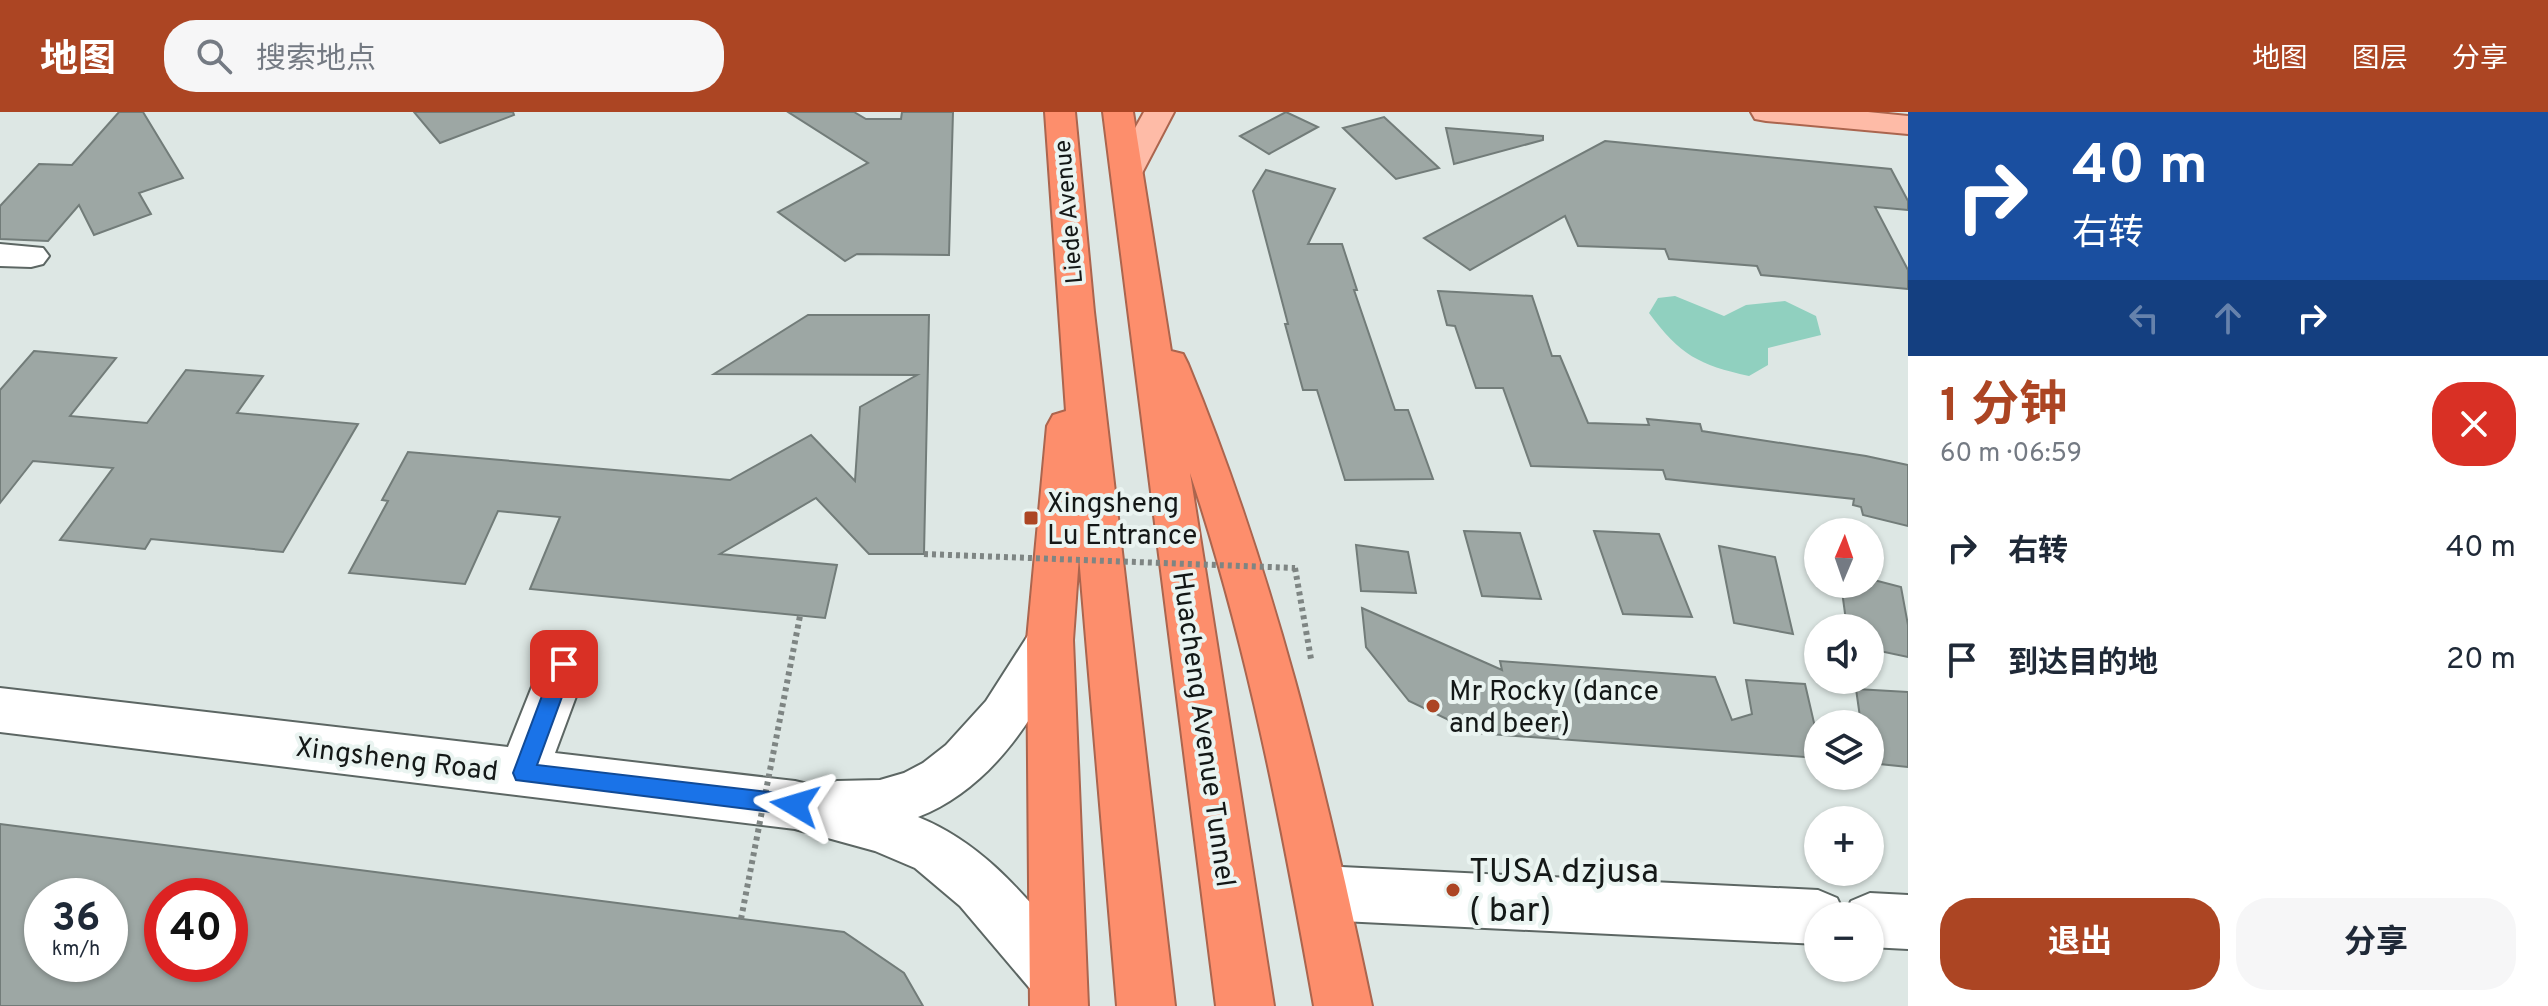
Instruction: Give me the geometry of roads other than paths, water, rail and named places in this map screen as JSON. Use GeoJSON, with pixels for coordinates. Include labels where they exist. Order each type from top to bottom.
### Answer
{"type":"FeatureCollection","features":[{"type":"Feature","properties":{"kind":"highway","name":"Liede Avenue"},"geometry":{"type":"LineString","coordinates":[[1060,112],[1076,312]]}},
{"type":"Feature","properties":{"kind":"highway"},"geometry":{"type":"LineString","coordinates":[[1118,112],[1146,310],[1188,410],[1240,555],[1321,893],[1343,1006]]}},
{"type":"Feature","properties":{"kind":"highway","name":"Huacheng Avenue Tunnel"},"geometry":{"type":"LineString","coordinates":[[1146,310],[1245,1006]]}},
{"type":"Feature","properties":{"kind":"highway"},"geometry":{"type":"LineString","coordinates":[[1059,992],[1050,640],[1076,312]]}},
{"type":"Feature","properties":{"kind":"highway"},"geometry":{"type":"LineString","coordinates":[[1076,312],[1146,1006]]}},
{"type":"Feature","properties":{"kind":"main road"},"geometry":{"type":"LineString","coordinates":[[1128,170],[1159,112]]}},
{"type":"Feature","properties":{"kind":"main road"},"geometry":{"type":"LineString","coordinates":[[1766,112],[1908,125]]}},
{"type":"Feature","properties":{"kind":"street"},"geometry":{"type":"LineString","coordinates":[[795,805],[885,804],[922,792],[953,771],[983,741],[1013,705],[1050,640]]}},
{"type":"Feature","properties":{"kind":"street"},"geometry":{"type":"LineString","coordinates":[[523,773],[564,664]]}},
{"type":"Feature","properties":{"kind":"street","name":"Xingsheng Road"},"geometry":{"type":"LineString","coordinates":[[0,710],[795,805]]}},
{"type":"Feature","properties":{"kind":"street"},"geometry":{"type":"LineString","coordinates":[[795,805],[891,831],[948,860],[991,901],[1059,992]]}},
{"type":"Feature","properties":{"kind":"street"},"geometry":{"type":"LineString","coordinates":[[1321,893],[1804,916]]}},
{"type":"Feature","properties":{"kind":"street"},"geometry":{"type":"LineString","coordinates":[[1884,921],[1908,922]]}},
{"type":"Feature","properties":{"kind":"place","name":"Xingsheng Lu Entrance"},"geometry":{"type":"Point","coordinates":[1031,518]}},
{"type":"Feature","properties":{"kind":"place","name":"Mr Rocky (dance and beer)"},"geometry":{"type":"Point","coordinates":[1433,706]}},
{"type":"Feature","properties":{"kind":"place","name":"TUSA dzjusa ( bar)"},"geometry":{"type":"Point","coordinates":[1453,890]}}]}
